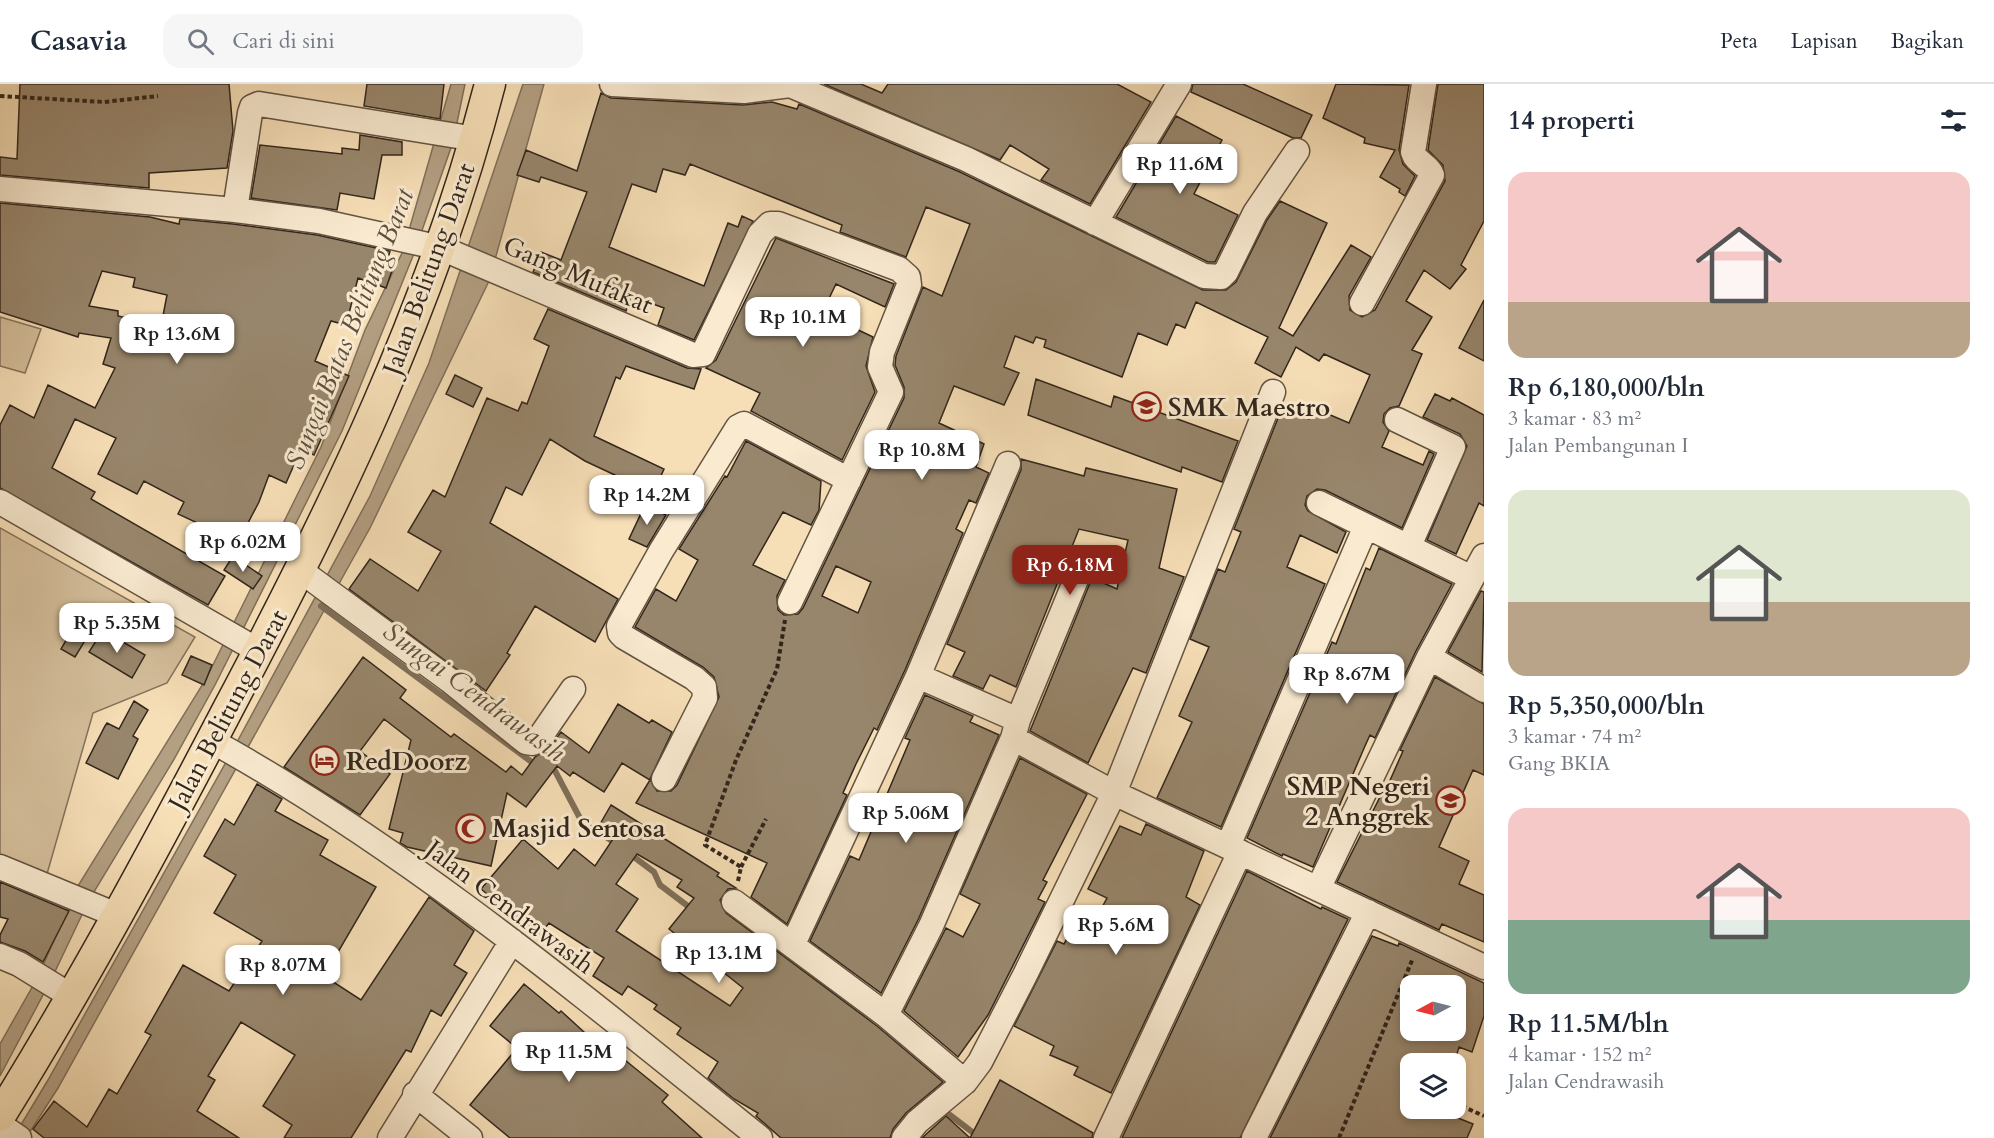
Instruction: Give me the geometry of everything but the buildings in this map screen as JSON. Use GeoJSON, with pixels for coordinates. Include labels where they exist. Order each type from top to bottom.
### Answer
{"type":"FeatureCollection","features":[{"type":"Feature","properties":{"kind":"main road","name":"Jalan Belitung Darat"},"geometry":{"type":"LineString","coordinates":[[7,1128],[9,1082],[55,986],[100,908],[218,745],[243,642],[322,587],[346,479],[410,332],[433,248],[457,136],[490,84]]}},
{"type":"Feature","properties":{"kind":"street"},"geometry":{"type":"LineString","coordinates":[[612,84],[744,91],[791,84],[966,159],[1203,276],[1221,277],[1255,213],[1297,151]]}},
{"type":"Feature","properties":{"kind":"street"},"geometry":{"type":"LineString","coordinates":[[1095,223],[1179,84]]}},
{"type":"Feature","properties":{"kind":"street"},"geometry":{"type":"LineString","coordinates":[[1362,303],[1432,175],[1413,152],[1424,84]]}},
{"type":"Feature","properties":{"kind":"street"},"geometry":{"type":"LineString","coordinates":[[235,210],[252,107],[259,104],[457,136]]}},
{"type":"Feature","properties":{"kind":"street","name":"Gang Mufakat"},"geometry":{"type":"LineString","coordinates":[[0,189],[235,210],[319,221],[433,248],[501,272],[693,355],[703,354],[760,234],[770,224],[778,224],[899,269],[908,277],[909,285],[882,352],[880,367],[891,392],[849,480]]}},
{"type":"Feature","properties":{"kind":"street"},"geometry":{"type":"LineString","coordinates":[[910,1130],[961,1084],[980,1062],[1015,994],[1114,793],[1274,392]]}},
{"type":"Feature","properties":{"kind":"street"},"geometry":{"type":"LineString","coordinates":[[1396,420],[1453,447],[1408,546]]}},
{"type":"Feature","properties":{"kind":"street"},"geometry":{"type":"LineString","coordinates":[[664,779],[705,698],[704,687],[694,678],[624,638],[620,633],[620,626],[661,551],[738,426],[744,424],[849,480],[790,602]]}},
{"type":"Feature","properties":{"kind":"street"},"geometry":{"type":"LineString","coordinates":[[793,944],[918,676],[1008,464]]}},
{"type":"Feature","properties":{"kind":"street"},"geometry":{"type":"LineString","coordinates":[[0,502],[243,642]]}},
{"type":"Feature","properties":{"kind":"street"},"geometry":{"type":"LineString","coordinates":[[1318,889],[1429,657],[1480,567],[1408,546],[1319,502]]}},
{"type":"Feature","properties":{"kind":"street"},"geometry":{"type":"LineString","coordinates":[[1106,1138],[1234,849],[1366,526]]}},
{"type":"Feature","properties":{"kind":"street"},"geometry":{"type":"LineString","coordinates":[[886,1015],[931,926],[1016,729],[1084,560]]}},
{"type":"Feature","properties":{"kind":"street"},"geometry":{"type":"LineString","coordinates":[[322,587],[449,680],[526,742],[533,743],[540,737],[573,690]]}},
{"type":"Feature","properties":{"kind":"street"},"geometry":{"type":"LineString","coordinates":[[1429,657],[1484,690]]}},
{"type":"Feature","properties":{"kind":"street"},"geometry":{"type":"LineString","coordinates":[[918,676],[1016,729],[1114,793],[1484,967]]}},
{"type":"Feature","properties":{"kind":"street","name":"Jalan Cendrawasih"},"geometry":{"type":"LineString","coordinates":[[218,745],[380,844],[512,941],[760,1138]]}},
{"type":"Feature","properties":{"kind":"street"},"geometry":{"type":"LineString","coordinates":[[0,867],[100,908]]}},
{"type":"Feature","properties":{"kind":"street"},"geometry":{"type":"LineString","coordinates":[[734,902],[886,1015],[961,1084]]}},
{"type":"Feature","properties":{"kind":"street"},"geometry":{"type":"LineString","coordinates":[[1254,1138],[1368,912]]}},
{"type":"Feature","properties":{"kind":"street"},"geometry":{"type":"LineString","coordinates":[[390,1138],[415,1094],[512,941]]}},
{"type":"Feature","properties":{"kind":"street"},"geometry":{"type":"LineString","coordinates":[[0,956],[55,986]]}},
{"type":"Feature","properties":{"kind":"street"},"geometry":{"type":"LineString","coordinates":[[415,1094],[470,1138]]}},
{"type":"Feature","properties":{"kind":"path"},"geometry":{"type":"LineString","coordinates":[[0,96],[104,102],[158,96]]}},
{"type":"Feature","properties":{"kind":"path"},"geometry":{"type":"LineString","coordinates":[[741,867],[705,845],[736,760],[777,669],[790,602]]}},
{"type":"Feature","properties":{"kind":"path"},"geometry":{"type":"LineString","coordinates":[[734,902],[741,867],[766,819]]}},
{"type":"Feature","properties":{"kind":"path"},"geometry":{"type":"LineString","coordinates":[[1339,1138],[1422,938]]}},
{"type":"Feature","properties":{"kind":"path"},"geometry":{"type":"LineString","coordinates":[[1466,1108],[1484,1116]]}},
{"type":"Feature","properties":{"kind":"shaded area"},"geometry":{"type":"Polygon","coordinates":[[[451,84],[465,84],[453,142],[413,256],[342,431],[215,685],[173,761],[89,900],[51,980],[0,1076],[0,1044],[39,975],[76,889],[206,679],[321,447],[365,330],[403,251],[451,84]]]}},
{"type":"Feature","properties":{"kind":"shaded area"},"geometry":{"type":"Polygon","coordinates":[[[523,84],[544,84],[489,281],[370,528],[58,1088],[26,1138],[13,1138],[48,1080],[230,755],[370,496],[429,363],[523,84]]]}},
{"type":"Feature","properties":{"kind":"shaded area"},"geometry":{"type":"Polygon","coordinates":[[[0,317],[41,329],[25,373],[0,366],[0,317]]]}},
{"type":"Feature","properties":{"kind":"shaded area"},"geometry":{"type":"Polygon","coordinates":[[[0,528],[195,637],[167,683],[93,713],[45,881],[0,862],[0,528]]]}},
{"type":"Feature","properties":{"kind":"waterway","name":"Sungai Cendrawasih"},"geometry":{"type":"LineString","coordinates":[[321,606],[537,766]]}},
{"type":"Feature","properties":{"kind":"waterway","name":"Sungai Cendrawasih"},"geometry":{"type":"LineString","coordinates":[[547,768],[554,769],[582,822],[617,844]]}},
{"type":"Feature","properties":{"kind":"waterway","name":"Sungai Cendrawasih"},"geometry":{"type":"LineString","coordinates":[[630,854],[654,872],[660,885],[693,910]]}},
{"type":"Feature","properties":{"kind":"waterway","name":"Sungai Cendrawasih"},"geometry":{"type":"LineString","coordinates":[[942,1109],[980,1138]]}},
{"type":"Feature","properties":{"kind":"place","name":"SMK Maestro"},"geometry":{"type":"Point","coordinates":[1147,407]}},
{"type":"Feature","properties":{"kind":"place","name":"RedDoorz"},"geometry":{"type":"Point","coordinates":[325,761]}},
{"type":"Feature","properties":{"kind":"place","name":"SMP Negeri 2 Anggrek"},"geometry":{"type":"Point","coordinates":[1451,801]}},
{"type":"Feature","properties":{"kind":"place","name":"Masjid Sentosa"},"geometry":{"type":"Point","coordinates":[471,828]}},
{"type":"Feature","properties":{"kind":"water label","name":"Sungai Batas Belitung Barat"},"geometry":{"type":"Point","coordinates":[350,329]}}]}
